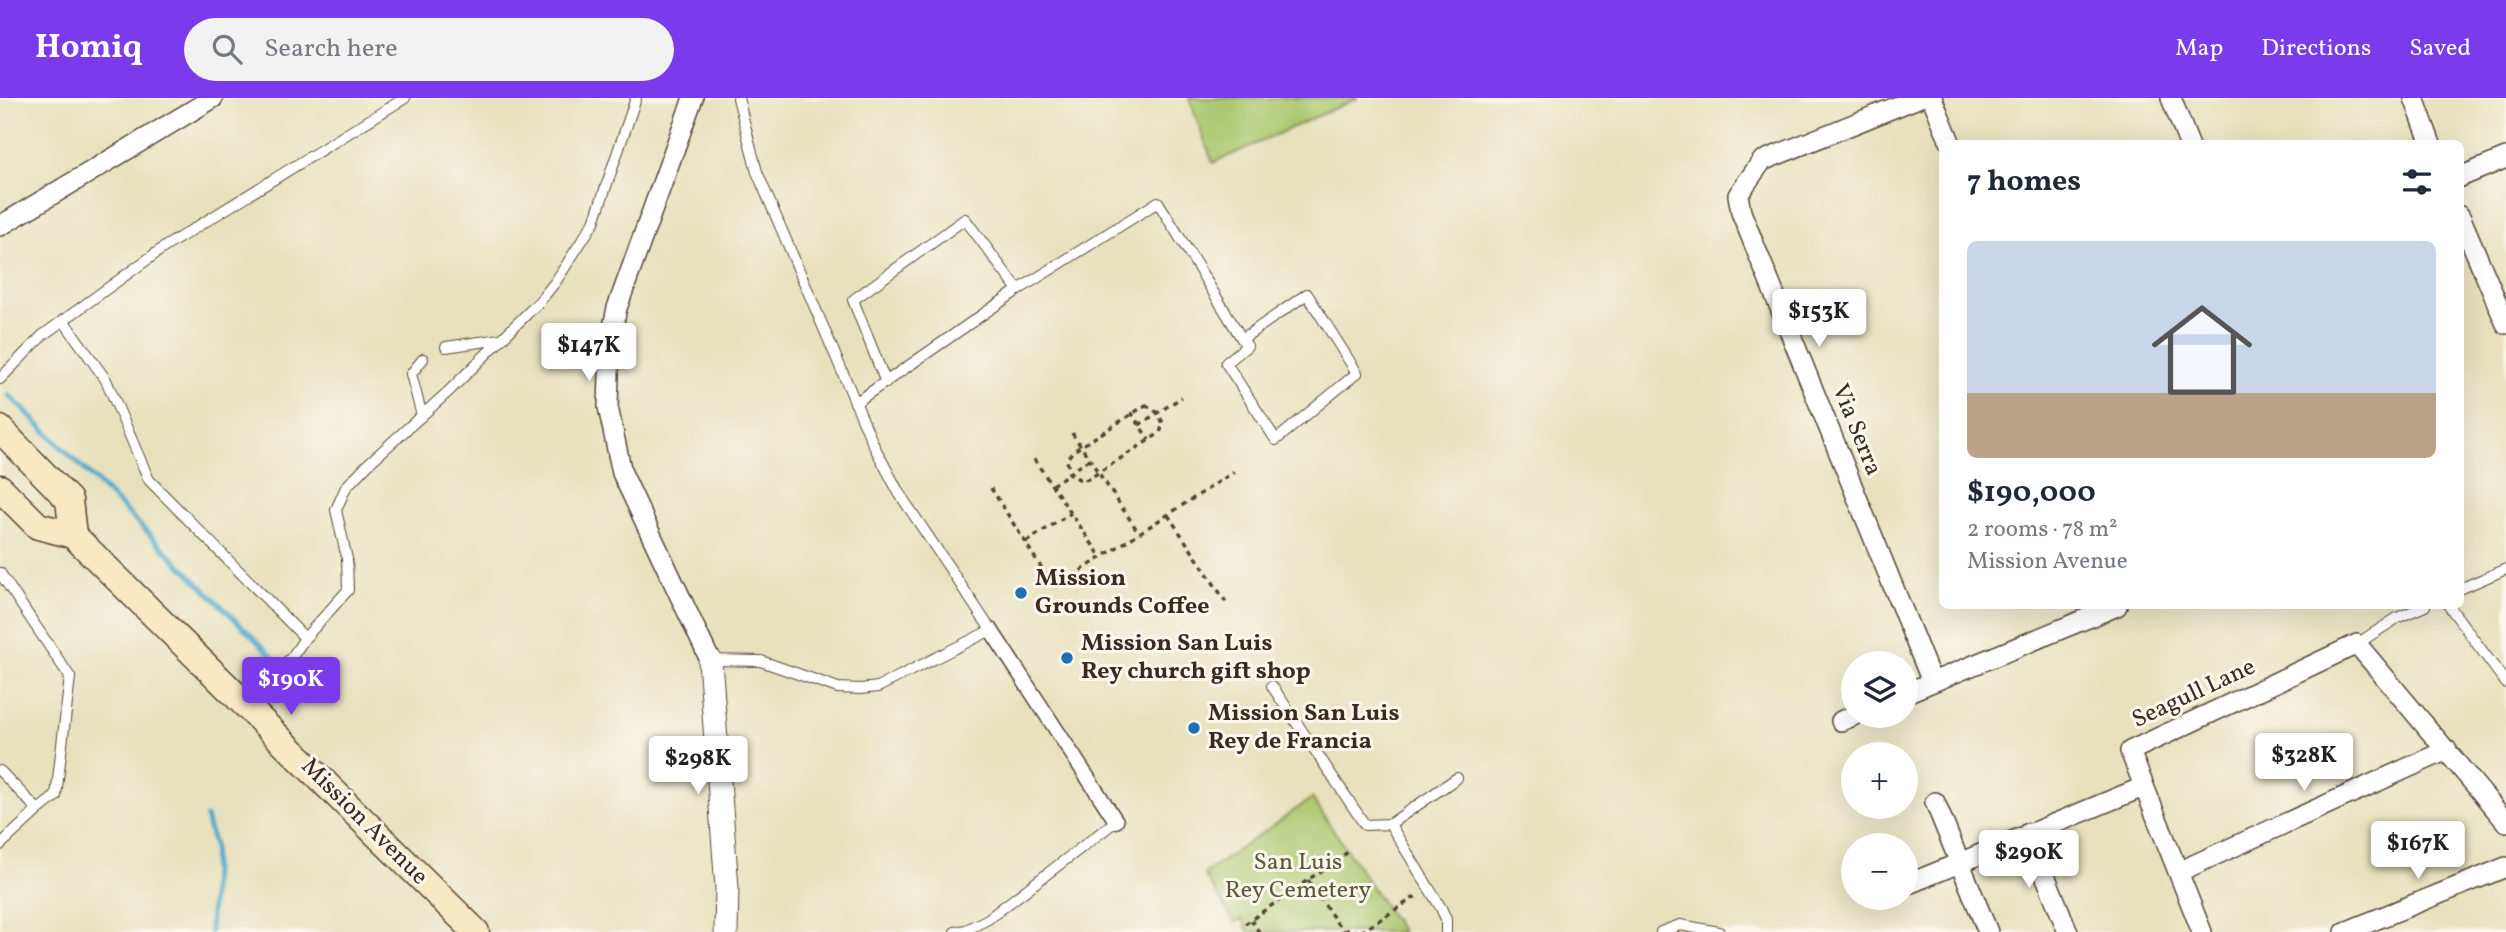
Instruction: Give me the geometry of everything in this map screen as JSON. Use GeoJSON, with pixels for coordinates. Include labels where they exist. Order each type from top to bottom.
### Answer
{"type":"FeatureCollection","features":[{"type":"Feature","properties":{"kind":"main road"},"geometry":{"type":"LineString","coordinates":[[0,429],[69,500],[74,535],[38,526],[0,488]]}},
{"type":"Feature","properties":{"kind":"main road","name":"Mission Avenue"},"geometry":{"type":"LineString","coordinates":[[74,535],[476,932]]}},
{"type":"Feature","properties":{"kind":"street"},"geometry":{"type":"LineString","coordinates":[[0,226],[213,98]]}},
{"type":"Feature","properties":{"kind":"street"},"geometry":{"type":"LineString","coordinates":[[693,98],[617,308],[610,341],[608,407],[622,472],[710,660],[727,888],[726,932]]}},
{"type":"Feature","properties":{"kind":"street","name":"Via Serra"},"geometry":{"type":"LineString","coordinates":[[1918,98],[1762,161],[1738,195],[1741,212],[1932,682]]}},
{"type":"Feature","properties":{"kind":"street"},"geometry":{"type":"LineString","coordinates":[[1932,98],[1949,140]]}},
{"type":"Feature","properties":{"kind":"street"},"geometry":{"type":"LineString","coordinates":[[2171,98],[2187,140]]}},
{"type":"Feature","properties":{"kind":"street"},"geometry":{"type":"LineString","coordinates":[[2414,98],[2430,140]]}},
{"type":"Feature","properties":{"kind":"street"},"geometry":{"type":"LineString","coordinates":[[2464,175],[2506,158]]}},
{"type":"Feature","properties":{"kind":"street"},"geometry":{"type":"LineString","coordinates":[[2464,225],[2506,324]]}},
{"type":"Feature","properties":{"kind":"street"},"geometry":{"type":"LineString","coordinates":[[1918,688],[2110,609]]}},
{"type":"Feature","properties":{"kind":"street"},"geometry":{"type":"LineString","coordinates":[[991,631],[1116,821]]}},
{"type":"Feature","properties":{"kind":"street"},"geometry":{"type":"LineString","coordinates":[[2357,644],[2506,822]]}},
{"type":"Feature","properties":{"kind":"street","name":"Seagull Lane"},"geometry":{"type":"LineString","coordinates":[[2143,787],[2130,751],[2357,644]]}},
{"type":"Feature","properties":{"kind":"street"},"geometry":{"type":"LineString","coordinates":[[2178,872],[2447,750]]}},
{"type":"Feature","properties":{"kind":"street"},"geometry":{"type":"LineString","coordinates":[[1918,880],[2143,787],[2202,932]]}},
{"type":"Feature","properties":{"kind":"street"},"geometry":{"type":"LineString","coordinates":[[1935,802],[1987,932]]}},
{"type":"Feature","properties":{"kind":"street"},"geometry":{"type":"LineString","coordinates":[[2028,833],[2068,932]]}},
{"type":"Feature","properties":{"kind":"street"},"geometry":{"type":"LineString","coordinates":[[2345,932],[2506,867]]}},
{"type":"Feature","properties":{"kind":"lane"},"geometry":{"type":"LineString","coordinates":[[0,379],[43,335],[166,246],[405,98]]}},
{"type":"Feature","properties":{"kind":"lane"},"geometry":{"type":"LineString","coordinates":[[246,705],[292,657],[305,638],[348,590],[346,559],[336,510],[346,487],[422,416],[556,281],[594,222],[636,98]]}},
{"type":"Feature","properties":{"kind":"lane"},"geometry":{"type":"LineString","coordinates":[[710,660],[761,661],[838,688],[860,689],[878,687],[991,631],[899,493],[874,446],[757,172],[738,98]]}},
{"type":"Feature","properties":{"kind":"lane"},"geometry":{"type":"LineString","coordinates":[[855,402],[1018,290],[1158,202],[1242,340],[1247,346],[1226,363],[1276,440],[1357,373],[1307,294],[1242,340]]}},
{"type":"Feature","properties":{"kind":"lane"},"geometry":{"type":"LineString","coordinates":[[886,383],[852,300],[965,219],[1018,290]]}},
{"type":"Feature","properties":{"kind":"lane"},"geometry":{"type":"LineString","coordinates":[[63,320],[106,380],[149,480],[305,638]]}},
{"type":"Feature","properties":{"kind":"lane"},"geometry":{"type":"LineString","coordinates":[[446,347],[500,339]]}},
{"type":"Feature","properties":{"kind":"lane"},"geometry":{"type":"LineString","coordinates":[[422,416],[411,374],[423,359]]}},
{"type":"Feature","properties":{"kind":"lane"},"geometry":{"type":"LineString","coordinates":[[2464,587],[2506,569]]}},
{"type":"Feature","properties":{"kind":"lane"},"geometry":{"type":"LineString","coordinates":[[0,573],[70,677],[56,796],[0,845]]}},
{"type":"Feature","properties":{"kind":"lane"},"geometry":{"type":"LineString","coordinates":[[2357,644],[2397,618],[2418,609]]}},
{"type":"Feature","properties":{"kind":"lane"},"geometry":{"type":"LineString","coordinates":[[2451,609],[2506,683]]}},
{"type":"Feature","properties":{"kind":"lane"},"geometry":{"type":"LineString","coordinates":[[1272,686],[1365,825],[1390,824],[1457,778]]}},
{"type":"Feature","properties":{"kind":"lane"},"geometry":{"type":"LineString","coordinates":[[0,771],[37,810]]}},
{"type":"Feature","properties":{"kind":"lane"},"geometry":{"type":"LineString","coordinates":[[955,932],[966,930],[988,919],[1116,821]]}},
{"type":"Feature","properties":{"kind":"lane"},"geometry":{"type":"LineString","coordinates":[[1390,824],[1430,887],[1446,919],[1446,932]]}},
{"type":"Feature","properties":{"kind":"lane"},"geometry":{"type":"LineString","coordinates":[[1664,931],[1680,925],[1719,932]]}},
{"type":"Feature","properties":{"kind":"path"},"geometry":{"type":"LineString","coordinates":[[1139,425],[1182,397]]}},
{"type":"Feature","properties":{"kind":"path"},"geometry":{"type":"LineString","coordinates":[[1146,405],[1158,413],[1163,423],[1160,433],[1082,481],[1069,473],[1068,459],[1072,452],[1131,412],[1146,405]]}},
{"type":"Feature","properties":{"kind":"path"},"geometry":{"type":"LineString","coordinates":[[1131,412],[1149,440]]}},
{"type":"Feature","properties":{"kind":"path"},"geometry":{"type":"LineString","coordinates":[[1072,433],[1139,533]]}},
{"type":"Feature","properties":{"kind":"path"},"geometry":{"type":"LineString","coordinates":[[1034,458],[1101,557]]}},
{"type":"Feature","properties":{"kind":"path"},"geometry":{"type":"LineString","coordinates":[[1052,485],[1090,459]]}},
{"type":"Feature","properties":{"kind":"path"},"geometry":{"type":"LineString","coordinates":[[991,488],[1054,588],[1234,472]]}},
{"type":"Feature","properties":{"kind":"path"},"geometry":{"type":"LineString","coordinates":[[1026,542],[1071,513]]}},
{"type":"Feature","properties":{"kind":"path"},"geometry":{"type":"LineString","coordinates":[[1168,515],[1226,603]]}},
{"type":"Feature","properties":{"kind":"path"},"geometry":{"type":"LineString","coordinates":[[1245,924],[1348,852]]}},
{"type":"Feature","properties":{"kind":"path"},"geometry":{"type":"LineString","coordinates":[[1308,880],[1343,932],[1350,929],[1359,932],[1430,887]]}},
{"type":"Feature","properties":{"kind":"path"},"geometry":{"type":"LineString","coordinates":[[1251,920],[1259,932]]}},
{"type":"Feature","properties":{"kind":"green space"},"geometry":{"type":"Polygon","coordinates":[[[1189,98],[1358,98],[1213,163],[1189,98]]]}},
{"type":"Feature","properties":{"kind":"green space","name":"San Luis Rey Cemetery"},"geometry":{"type":"Polygon","coordinates":[[[1312,798],[1402,932],[1249,932],[1242,919],[1235,923],[1204,874],[1312,798]]]}},
{"type":"Feature","properties":{"kind":"waterway"},"geometry":{"type":"LineString","coordinates":[[9,395],[276,660]]}},
{"type":"Feature","properties":{"kind":"waterway"},"geometry":{"type":"LineString","coordinates":[[206,817],[214,846],[210,932]]}},
{"type":"Feature","properties":{"kind":"place","name":"Mission Grounds Coffee"},"geometry":{"type":"Point","coordinates":[1021,593]}},
{"type":"Feature","properties":{"kind":"place","name":"Mission San Luis Rey church gift shop"},"geometry":{"type":"Point","coordinates":[1067,658]}},
{"type":"Feature","properties":{"kind":"place","name":"Mission San Luis Rey de Francia"},"geometry":{"type":"Point","coordinates":[1194,728]}}]}
